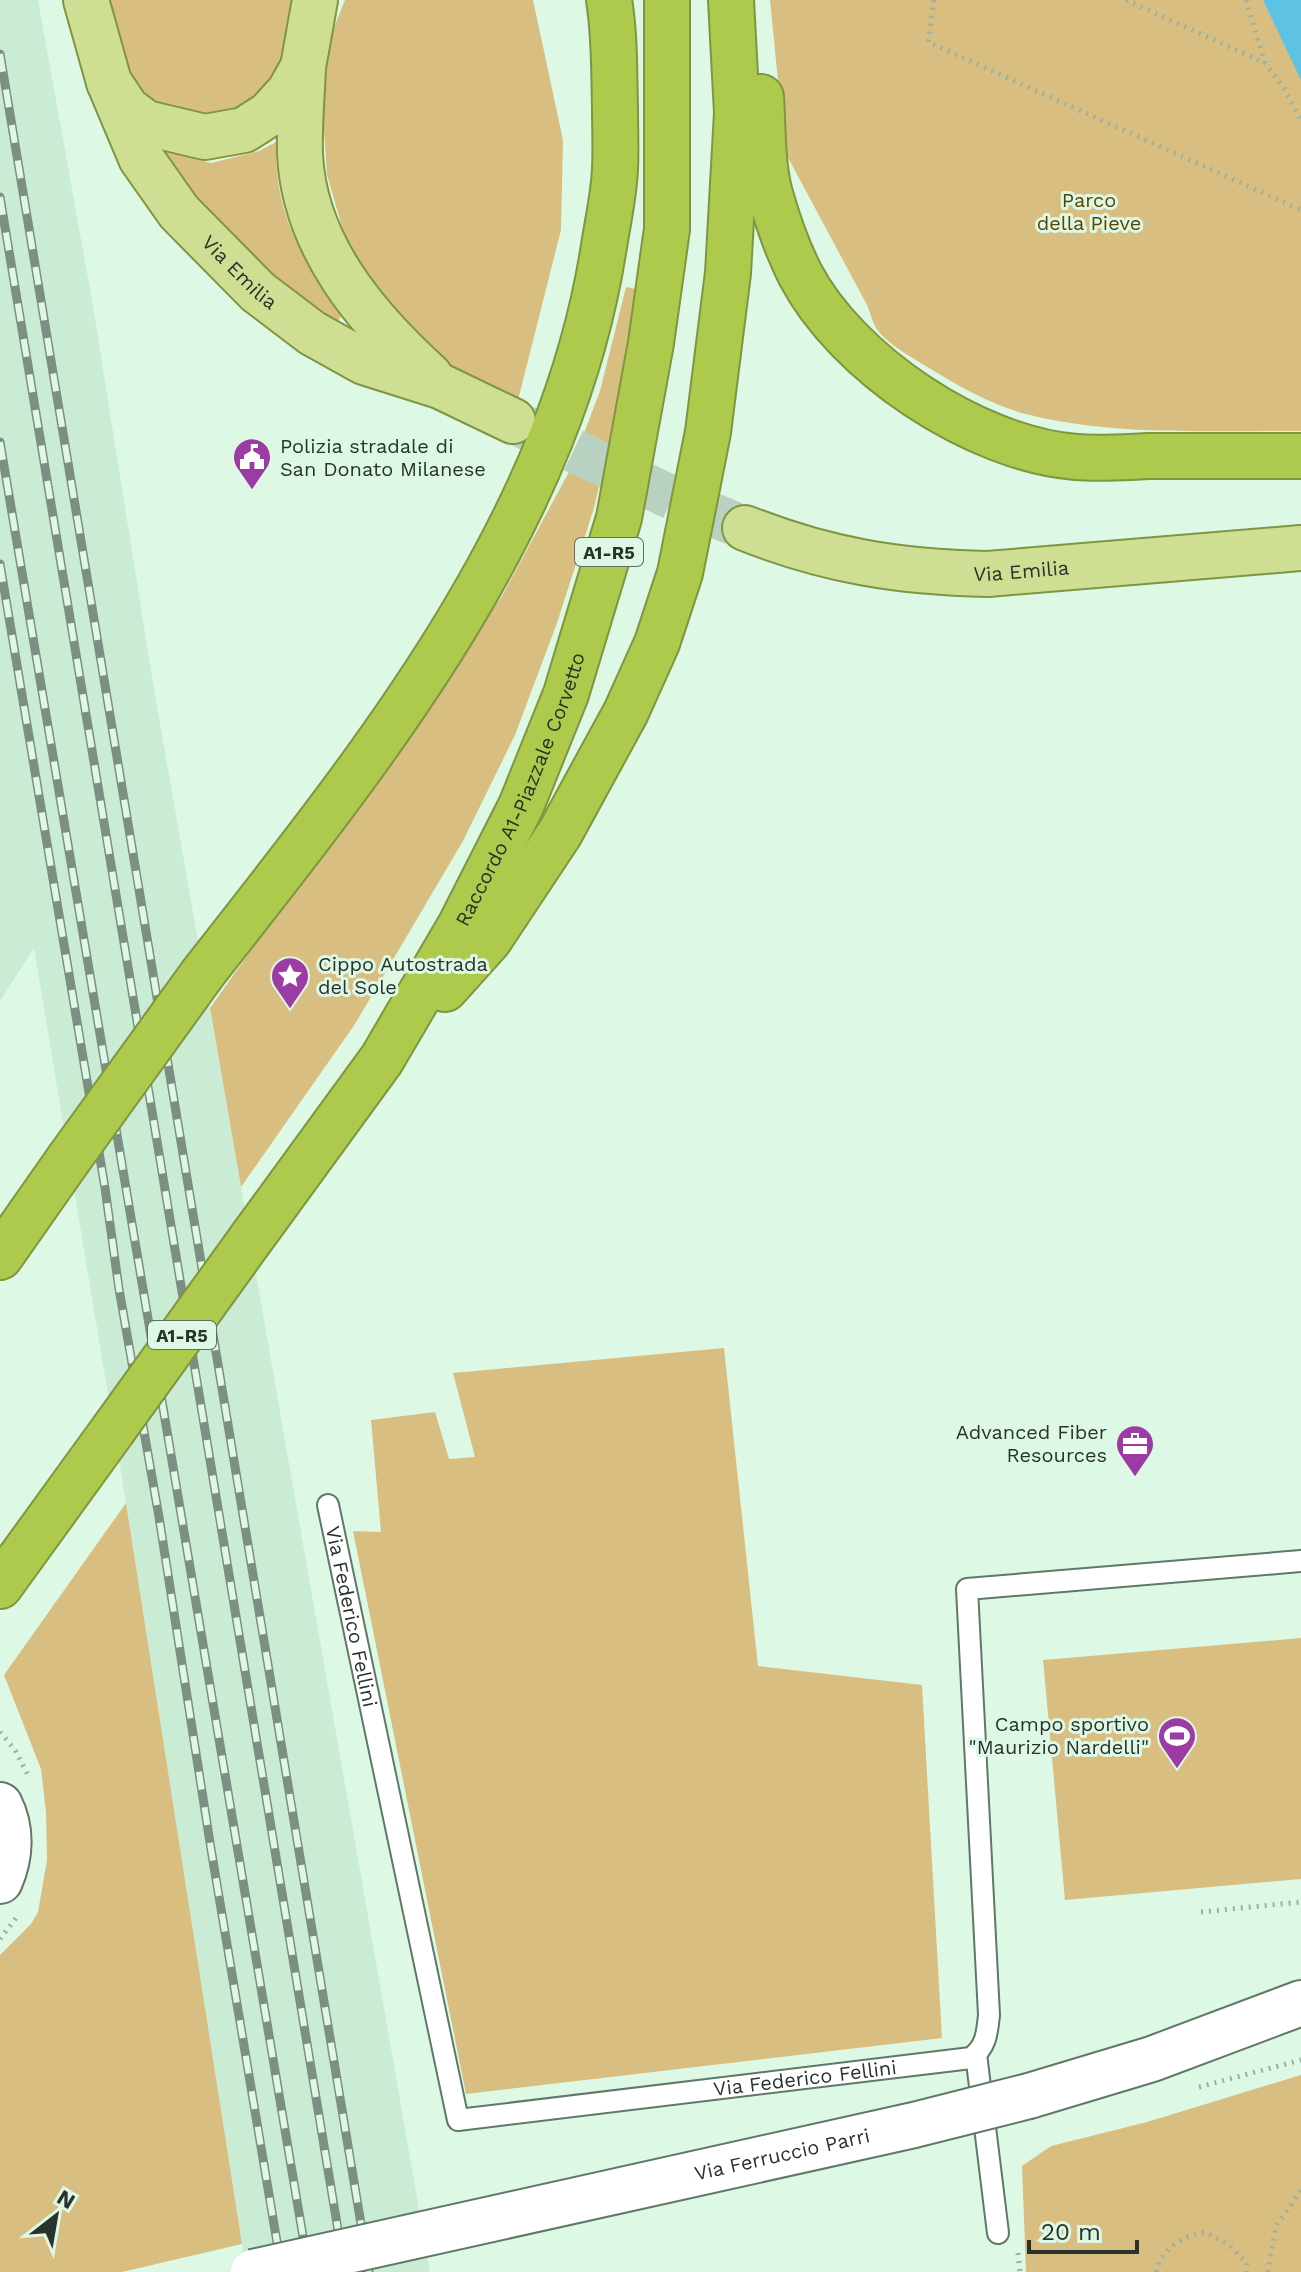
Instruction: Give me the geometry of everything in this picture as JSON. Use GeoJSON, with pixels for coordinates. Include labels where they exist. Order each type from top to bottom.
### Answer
{"type":"FeatureCollection","features":[{"type":"Feature","properties":{"kind":"highway"},"geometry":{"type":"LineString","coordinates":[[0,1257],[203,973],[340,798],[474,596],[527,495],[570,391],[596,300],[615,172],[614,32],[609,0]]}},
{"type":"Feature","properties":{"kind":"highway","name":"Raccordo A1-Piazzale Corvetto"},"geometry":{"type":"LineString","coordinates":[[0,1586],[382,1059],[461,924],[521,806],[566,694],[619,518],[648,359],[667,229],[667,0]]}},
{"type":"Feature","properties":{"kind":"highway"},"geometry":{"type":"LineString","coordinates":[[382,1059],[489,940],[560,833],[626,712],[657,643],[680,573],[708,432],[728,273],[737,113],[731,0]]}},
{"type":"Feature","properties":{"kind":"highway"},"geometry":{"type":"LineString","coordinates":[[740,0],[757,56],[769,192],[800,275],[827,313],[886,374],[966,424],[1036,450],[1076,457],[1301,456]]}},
{"type":"Feature","properties":{"kind":"main road"},"geometry":{"type":"LineString","coordinates":[[86,0],[109,82],[127,109],[146,123],[205,137],[244,130],[269,114],[289,92],[303,67],[316,8]]}},
{"type":"Feature","properties":{"kind":"main road","name":"Via Emilia"},"geometry":{"type":"LineString","coordinates":[[303,67],[300,156],[310,207],[326,250],[350,289],[387,337],[440,386]]}},
{"type":"Feature","properties":{"kind":"main road","name":"Via Emilia"},"geometry":{"type":"LineString","coordinates":[[109,82],[141,158],[179,212],[258,292],[312,333],[364,362],[440,386],[513,421]]}},
{"type":"Feature","properties":{"kind":"main road","name":"Via Emilia"},"geometry":{"type":"LineString","coordinates":[[745,528],[782,543],[837,559],[939,573],[988,574],[1301,548]]}},
{"type":"Feature","properties":{"kind":"street"},"geometry":{"type":"LineString","coordinates":[[0,1805],[10,1842],[0,1881]]}},
{"type":"Feature","properties":{"kind":"street","name":"Via Ferruccio Parri"},"geometry":{"type":"LineString","coordinates":[[253,2272],[914,2125],[1029,2096],[1152,2059],[1301,2003]]}},
{"type":"Feature","properties":{"kind":"lane","name":"Via Federico Fellini"},"geometry":{"type":"LineString","coordinates":[[328,1505],[458,2120],[956,2061],[976,2054]]}},
{"type":"Feature","properties":{"kind":"lane"},"geometry":{"type":"LineString","coordinates":[[998,2233],[976,2054],[982,2050],[989,2015],[967,1589],[1301,1561]]}},
{"type":"Feature","properties":{"kind":"path"},"geometry":{"type":"LineString","coordinates":[[934,0],[928,42],[1301,210]]}},
{"type":"Feature","properties":{"kind":"path"},"geometry":{"type":"LineString","coordinates":[[1126,0],[1265,63]]}},
{"type":"Feature","properties":{"kind":"path"},"geometry":{"type":"LineString","coordinates":[[1246,0],[1265,63],[1284,88],[1301,121]]}},
{"type":"Feature","properties":{"kind":"path"},"geometry":{"type":"LineString","coordinates":[[1201,1912],[1301,1902]]}},
{"type":"Feature","properties":{"kind":"path"},"geometry":{"type":"LineString","coordinates":[[1268,2272],[1276,2226],[1301,2190]]}},
{"type":"Feature","properties":{"kind":"path"},"geometry":{"type":"LineString","coordinates":[[1156,2272],[1169,2247],[1186,2236],[1205,2232],[1229,2245],[1247,2263],[1246,2272]]}},
{"type":"Feature","properties":{"kind":"shaded area"},"geometry":{"type":"Polygon","coordinates":[[[0,0],[38,0],[92,300],[153,683],[430,2272],[243,2272],[242,2244],[126,1503],[34,948],[0,1001],[0,0]]]}},
{"type":"Feature","properties":{"kind":"green space"},"geometry":{"type":"Polygon","coordinates":[[[102,0],[300,0],[296,27],[270,91],[220,120],[167,108],[147,97],[136,86],[121,60],[102,0]]]}},
{"type":"Feature","properties":{"kind":"green space"},"geometry":{"type":"Polygon","coordinates":[[[345,0],[533,0],[563,140],[561,230],[516,408],[443,366],[382,301],[345,237],[327,175],[323,115],[326,47],[345,0]]]}},
{"type":"Feature","properties":{"kind":"green space","name":"Parco della Pieve"},"geometry":{"type":"Polygon","coordinates":[[[770,0],[1301,0],[1301,431],[1161,431],[1056,421],[1022,413],[977,395],[887,340],[876,328],[867,305],[785,152],[770,0]]]}},
{"type":"Feature","properties":{"kind":"green space"},"geometry":{"type":"Polygon","coordinates":[[[276,142],[278,180],[286,216],[296,240],[337,305],[341,316],[336,325],[240,255],[170,169],[164,150],[211,163],[259,151],[276,142]]]}},
{"type":"Feature","properties":{"kind":"green space"},"geometry":{"type":"Polygon","coordinates":[[[626,287],[636,289],[619,399],[594,508],[557,623],[515,735],[463,841],[355,1024],[241,1187],[210,1008],[502,596],[570,470],[600,391],[626,287]]]}},
{"type":"Feature","properties":{"kind":"green space"},"geometry":{"type":"Polygon","coordinates":[[[724,1348],[758,1666],[922,1685],[942,2038],[466,2094],[353,1531],[381,1532],[371,1420],[435,1412],[449,1459],[475,1457],[453,1373],[724,1348]]]}},
{"type":"Feature","properties":{"kind":"green space"},"geometry":{"type":"Polygon","coordinates":[[[126,1503],[242,2244],[122,2272],[0,2272],[0,1955],[31,1924],[38,1912],[47,1860],[41,1769],[4,1675],[126,1503]]]}},
{"type":"Feature","properties":{"kind":"green space","name":"Campo sportivo \"Maurizio Nardelli\""},"geometry":{"type":"Polygon","coordinates":[[[1301,1638],[1301,1879],[1065,1900],[1043,1660],[1301,1638]]]}},
{"type":"Feature","properties":{"kind":"green space"},"geometry":{"type":"Polygon","coordinates":[[[1301,2075],[1301,2272],[1026,2272],[1022,2166],[1051,2146],[1147,2122],[1301,2075]]]}},
{"type":"Feature","properties":{"kind":"water"},"geometry":{"type":"Polygon","coordinates":[[[1263,0],[1301,0],[1301,80],[1263,0]]]}},
{"type":"Feature","properties":{"kind":"tunnel"},"geometry":{"type":"LineString","coordinates":[[514,422],[681,502],[745,528]]}},
{"type":"Feature","properties":{"kind":"railway"},"geometry":{"type":"LineString","coordinates":[[0,54],[369,2272]]}},
{"type":"Feature","properties":{"kind":"railway"},"geometry":{"type":"LineString","coordinates":[[0,197],[345,2272]]}},
{"type":"Feature","properties":{"kind":"railway"},"geometry":{"type":"LineString","coordinates":[[0,442],[309,2272]]}},
{"type":"Feature","properties":{"kind":"railway"},"geometry":{"type":"LineString","coordinates":[[0,564],[282,2272]]}},
{"type":"Feature","properties":{"kind":"place","name":"Polizia stradale di San Donato Milanese"},"geometry":{"type":"Point","coordinates":[252,491]}},
{"type":"Feature","properties":{"kind":"place","name":"Cippo Autostrada del Sole"},"geometry":{"type":"Point","coordinates":[290,1010]}},
{"type":"Feature","properties":{"kind":"place","name":"Advanced Fiber Resources"},"geometry":{"type":"Point","coordinates":[1135,1478]}},
{"type":"Feature","properties":{"kind":"place","name":"Campo sportivo \"Maurizio Nardelli\""},"geometry":{"type":"Point","coordinates":[1177,1770]}}]}
